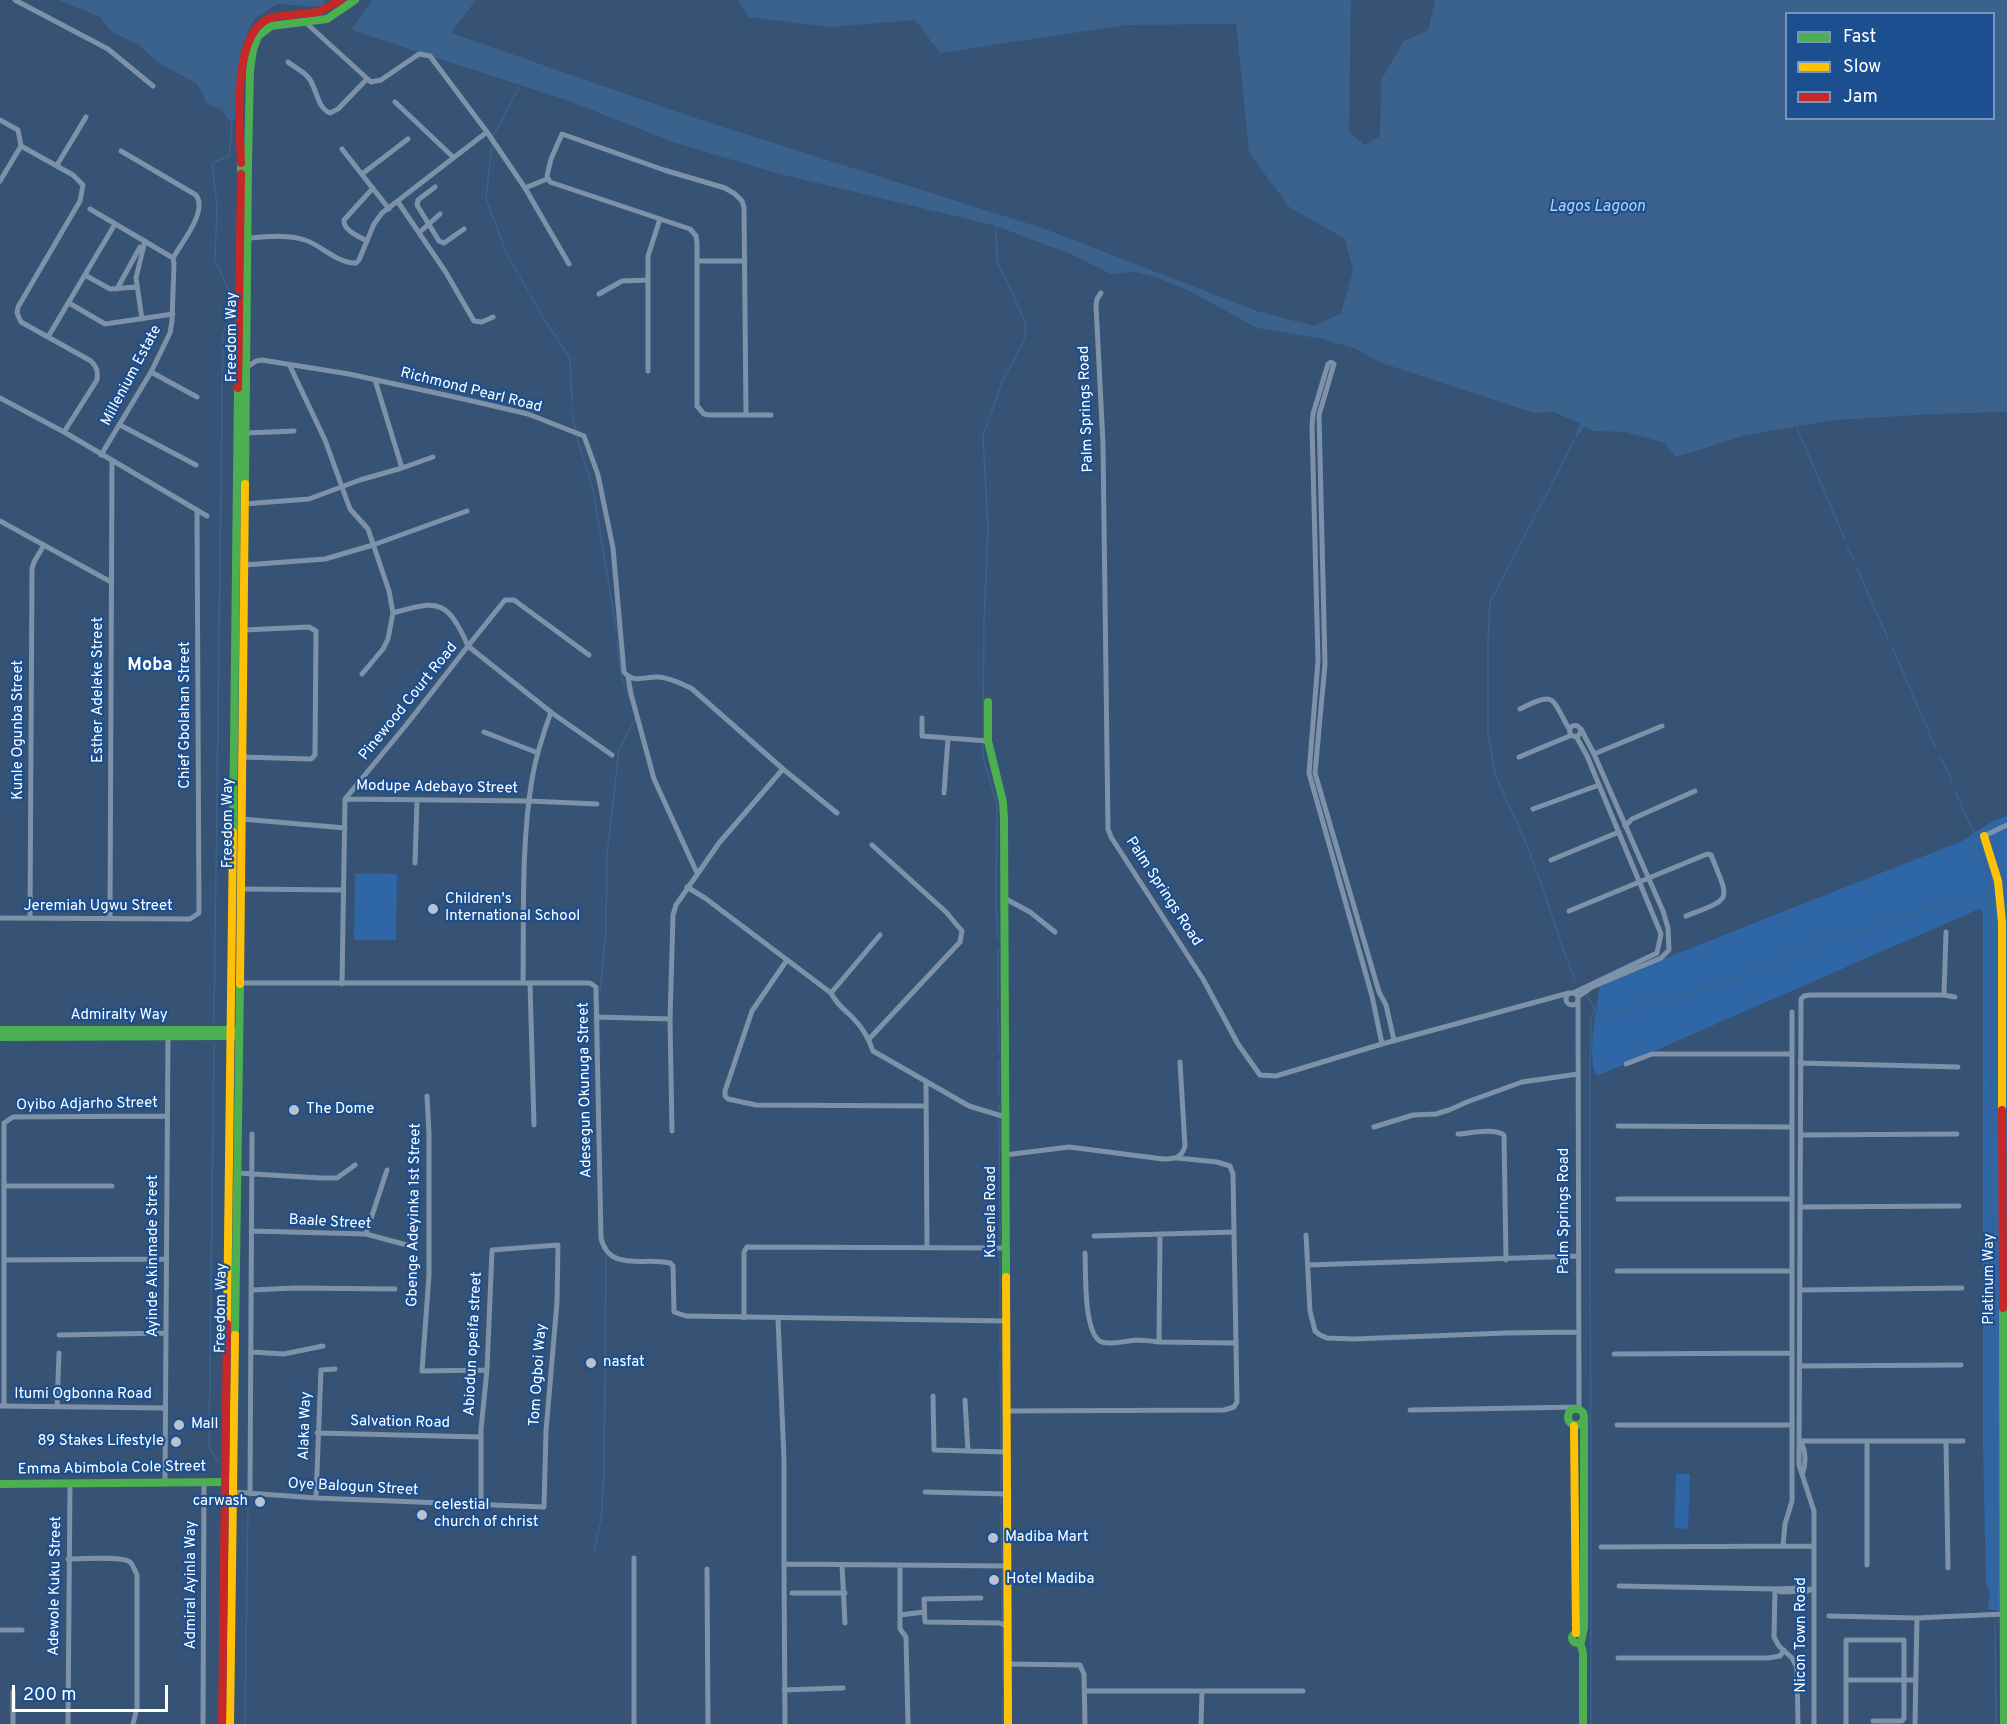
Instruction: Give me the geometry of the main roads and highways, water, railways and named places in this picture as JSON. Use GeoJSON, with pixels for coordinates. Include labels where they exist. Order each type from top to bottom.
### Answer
{"type":"FeatureCollection","features":[{"type":"Feature","properties":{"kind":"main road"},"geometry":{"type":"LineString","coordinates":[[245,163],[242,70],[252,30],[267,19],[322,11],[341,0]]}},
{"type":"Feature","properties":{"kind":"main road"},"geometry":{"type":"LineString","coordinates":[[249,49],[258,36],[271,26],[327,19],[355,0]]}},
{"type":"Feature","properties":{"kind":"main road","name":"Freedom Way"},"geometry":{"type":"LineString","coordinates":[[230,1724],[249,238],[245,163]]}},
{"type":"Feature","properties":{"kind":"main road","name":"Freedom Way"},"geometry":{"type":"LineString","coordinates":[[222,1724],[236,504],[245,163]]}},
{"type":"Feature","properties":{"kind":"main road","name":"Kusenla Road"},"geometry":{"type":"LineString","coordinates":[[988,702],[984,740],[1003,802],[1006,940],[1008,1724]]}},
{"type":"Feature","properties":{"kind":"main road","name":"Platinum Way"},"geometry":{"type":"LineString","coordinates":[[1984,836],[1998,881],[2002,922],[2005,1276],[2004,1724]]}},
{"type":"Feature","properties":{"kind":"main road","name":"Admiralty Way"},"geometry":{"type":"LineString","coordinates":[[0,1030],[239,1033]]}},
{"type":"Feature","properties":{"kind":"main road","name":"Admiralty Way"},"geometry":{"type":"LineString","coordinates":[[0,1037],[168,1033]]}},
{"type":"Feature","properties":{"kind":"main road"},"geometry":{"type":"LineString","coordinates":[[1579,1637],[1584,1628],[1584,1421],[1583,1413],[1579,1408],[1573,1409],[1568,1415],[1569,1422],[1574,1425],[1579,1425],[1584,1421]]}},
{"type":"Feature","properties":{"kind":"main road"},"geometry":{"type":"LineString","coordinates":[[1574,1425],[1579,1637],[1583,1653],[1583,1724]]}},
{"type":"Feature","properties":{"kind":"main road"},"geometry":{"type":"LineString","coordinates":[[224,1482],[234,1482]]}},
{"type":"Feature","properties":{"kind":"main road","name":"Emma Abimbola Cole Street"},"geometry":{"type":"LineString","coordinates":[[0,1484],[224,1482]]}},
{"type":"Feature","properties":{"kind":"water"},"geometry":{"type":"Polygon","coordinates":[[[59,0],[325,0],[326,7],[277,4],[254,19],[243,43],[238,71],[239,107],[232,124],[221,109],[208,105],[197,84],[157,62],[139,45],[112,32],[100,17],[59,0]]]}},
{"type":"Feature","properties":{"kind":"water","name":"Lagos Lagoon"},"geometry":{"type":"Polygon","coordinates":[[[372,0],[476,0],[451,33],[701,120],[1045,229],[1257,311],[1314,326],[1341,313],[1353,271],[1345,239],[1289,207],[1249,153],[1236,24],[1126,25],[940,53],[915,20],[831,27],[748,17],[738,0],[1351,0],[1349,132],[1365,145],[1380,136],[1381,80],[1404,41],[1428,30],[1435,0],[2007,0],[2007,412],[1835,420],[1747,435],[1676,457],[1664,443],[1626,432],[1594,431],[1584,427],[1574,441],[1580,423],[1553,412],[1534,413],[1381,363],[1356,349],[1323,339],[1257,328],[1191,292],[1156,277],[1136,272],[1111,274],[1073,255],[996,226],[776,173],[673,142],[566,100],[351,30],[372,0]]]}},
{"type":"Feature","properties":{"kind":"waterway"},"geometry":{"type":"LineString","coordinates":[[492,138],[521,84]]}},
{"type":"Feature","properties":{"kind":"waterway"},"geometry":{"type":"LineString","coordinates":[[214,1022],[223,333],[232,313],[230,293],[215,260],[217,206],[212,163],[229,156],[232,124]]}},
{"type":"Feature","properties":{"kind":"waterway"},"geometry":{"type":"LineString","coordinates":[[492,143],[486,199],[507,254],[544,319],[570,358],[572,402]]}},
{"type":"Feature","properties":{"kind":"waterway"},"geometry":{"type":"LineString","coordinates":[[996,226],[997,261],[1025,321],[1025,339],[1002,382],[983,436],[988,530],[984,620],[983,757],[997,805],[998,940]]}},
{"type":"Feature","properties":{"kind":"waterway"},"geometry":{"type":"LineString","coordinates":[[572,410],[575,430]]}},
{"type":"Feature","properties":{"kind":"waterway"},"geometry":{"type":"LineString","coordinates":[[1796,426],[1845,539]]}},
{"type":"Feature","properties":{"kind":"waterway"},"geometry":{"type":"LineString","coordinates":[[576,435],[593,489],[617,633]]}},
{"type":"Feature","properties":{"kind":"waterway"},"geometry":{"type":"LineString","coordinates":[[1574,441],[1490,602],[1488,734],[1495,775],[1528,847],[1575,982]]}},
{"type":"Feature","properties":{"kind":"waterway"},"geometry":{"type":"LineString","coordinates":[[1847,545],[1854,560]]}},
{"type":"Feature","properties":{"kind":"waterway"},"geometry":{"type":"LineString","coordinates":[[1856,566],[1889,641]]}},
{"type":"Feature","properties":{"kind":"waterway"},"geometry":{"type":"LineString","coordinates":[[617,642],[621,675],[628,693]]}},
{"type":"Feature","properties":{"kind":"waterway"},"geometry":{"type":"LineString","coordinates":[[1893,649],[1936,748]]}},
{"type":"Feature","properties":{"kind":"waterway"},"geometry":{"type":"LineString","coordinates":[[600,991],[606,931],[607,854],[619,750],[635,720]]}},
{"type":"Feature","properties":{"kind":"waterway"},"geometry":{"type":"LineString","coordinates":[[1940,756],[1953,784]]}},
{"type":"Feature","properties":{"kind":"waterway"},"geometry":{"type":"LineString","coordinates":[[1956,793],[1976,837]]}},
{"type":"Feature","properties":{"kind":"waterway"},"geometry":{"type":"LineString","coordinates":[[1978,842],[1989,881],[1989,900]]}},
{"type":"Feature","properties":{"kind":"waterway"},"geometry":{"type":"LineString","coordinates":[[1595,1009],[1611,1014],[1724,983],[1828,940],[1892,923],[1930,907],[1989,901],[1995,1610]]}},
{"type":"Feature","properties":{"kind":"waterway"},"geometry":{"type":"LineString","coordinates":[[998,949],[998,1000]]}},
{"type":"Feature","properties":{"kind":"waterway"},"geometry":{"type":"LineString","coordinates":[[1586,994],[1595,1009],[1591,1018],[1590,1079],[1591,1724]]}},
{"type":"Feature","properties":{"kind":"waterway"},"geometry":{"type":"LineString","coordinates":[[599,1001],[600,1055]]}},
{"type":"Feature","properties":{"kind":"waterway"},"geometry":{"type":"LineString","coordinates":[[998,1007],[999,1053]]}},
{"type":"Feature","properties":{"kind":"waterway"},"geometry":{"type":"LineString","coordinates":[[214,1045],[209,1447],[219,1463]]}},
{"type":"Feature","properties":{"kind":"waterway"},"geometry":{"type":"LineString","coordinates":[[999,1060],[999,1096]]}},
{"type":"Feature","properties":{"kind":"waterway"},"geometry":{"type":"LineString","coordinates":[[999,1103],[999,1111]]}},
{"type":"Feature","properties":{"kind":"waterway"},"geometry":{"type":"LineString","coordinates":[[999,1120],[1000,1244]]}},
{"type":"Feature","properties":{"kind":"waterway"},"geometry":{"type":"LineString","coordinates":[[1000,1252],[1000,1316]]}},
{"type":"Feature","properties":{"kind":"waterway"},"geometry":{"type":"LineString","coordinates":[[594,1552],[601,1519],[604,1473],[606,1255]]}},
{"type":"Feature","properties":{"kind":"waterway"},"geometry":{"type":"LineString","coordinates":[[1995,1321],[1999,1328]]}},
{"type":"Feature","properties":{"kind":"waterway"},"geometry":{"type":"LineString","coordinates":[[1000,1325],[1000,1350]]}},
{"type":"Feature","properties":{"kind":"waterway"},"geometry":{"type":"LineString","coordinates":[[1000,1359],[1001,1451]]}},
{"type":"Feature","properties":{"kind":"waterway"},"geometry":{"type":"LineString","coordinates":[[1001,1458],[1001,1487]]}},
{"type":"Feature","properties":{"kind":"waterway"},"geometry":{"type":"LineString","coordinates":[[1001,1496],[1001,1504]]}},
{"type":"Feature","properties":{"kind":"waterway"},"geometry":{"type":"LineString","coordinates":[[242,1500],[248,1507],[245,1724]]}},
{"type":"Feature","properties":{"kind":"waterway"},"geometry":{"type":"LineString","coordinates":[[1001,1512],[1002,1562]]}},
{"type":"Feature","properties":{"kind":"waterway"},"geometry":{"type":"LineString","coordinates":[[1002,1569],[1002,1621]]}},
{"type":"Feature","properties":{"kind":"waterway"},"geometry":{"type":"LineString","coordinates":[[1995,1622],[1996,1724]]}},
{"type":"Feature","properties":{"kind":"waterway"},"geometry":{"type":"LineString","coordinates":[[1002,1626],[1003,1688]]}},
{"type":"Feature","properties":{"kind":"waterway"},"geometry":{"type":"LineString","coordinates":[[1003,1697],[1003,1724]]}},
{"type":"Feature","properties":{"kind":"place","name":"Children's International School"},"geometry":{"type":"Point","coordinates":[433,909]}},
{"type":"Feature","properties":{"kind":"place","name":"The Dome"},"geometry":{"type":"Point","coordinates":[294,1110]}},
{"type":"Feature","properties":{"kind":"place","name":"nasfat"},"geometry":{"type":"Point","coordinates":[591,1363]}},
{"type":"Feature","properties":{"kind":"place","name":"Mall"},"geometry":{"type":"Point","coordinates":[179,1425]}},
{"type":"Feature","properties":{"kind":"place","name":"89 Stakes Lifestyle"},"geometry":{"type":"Point","coordinates":[176,1442]}},
{"type":"Feature","properties":{"kind":"place","name":"carwash"},"geometry":{"type":"Point","coordinates":[260,1502]}},
{"type":"Feature","properties":{"kind":"place","name":"celestial church of christ"},"geometry":{"type":"Point","coordinates":[422,1515]}},
{"type":"Feature","properties":{"kind":"place","name":"Madiba Mart"},"geometry":{"type":"Point","coordinates":[993,1538]}},
{"type":"Feature","properties":{"kind":"place","name":"Hotel Madiba"},"geometry":{"type":"Point","coordinates":[994,1580]}},
{"type":"Feature","properties":{"kind":"district","name":"Moba"},"geometry":{"type":"Point","coordinates":[150,666]}}]}
